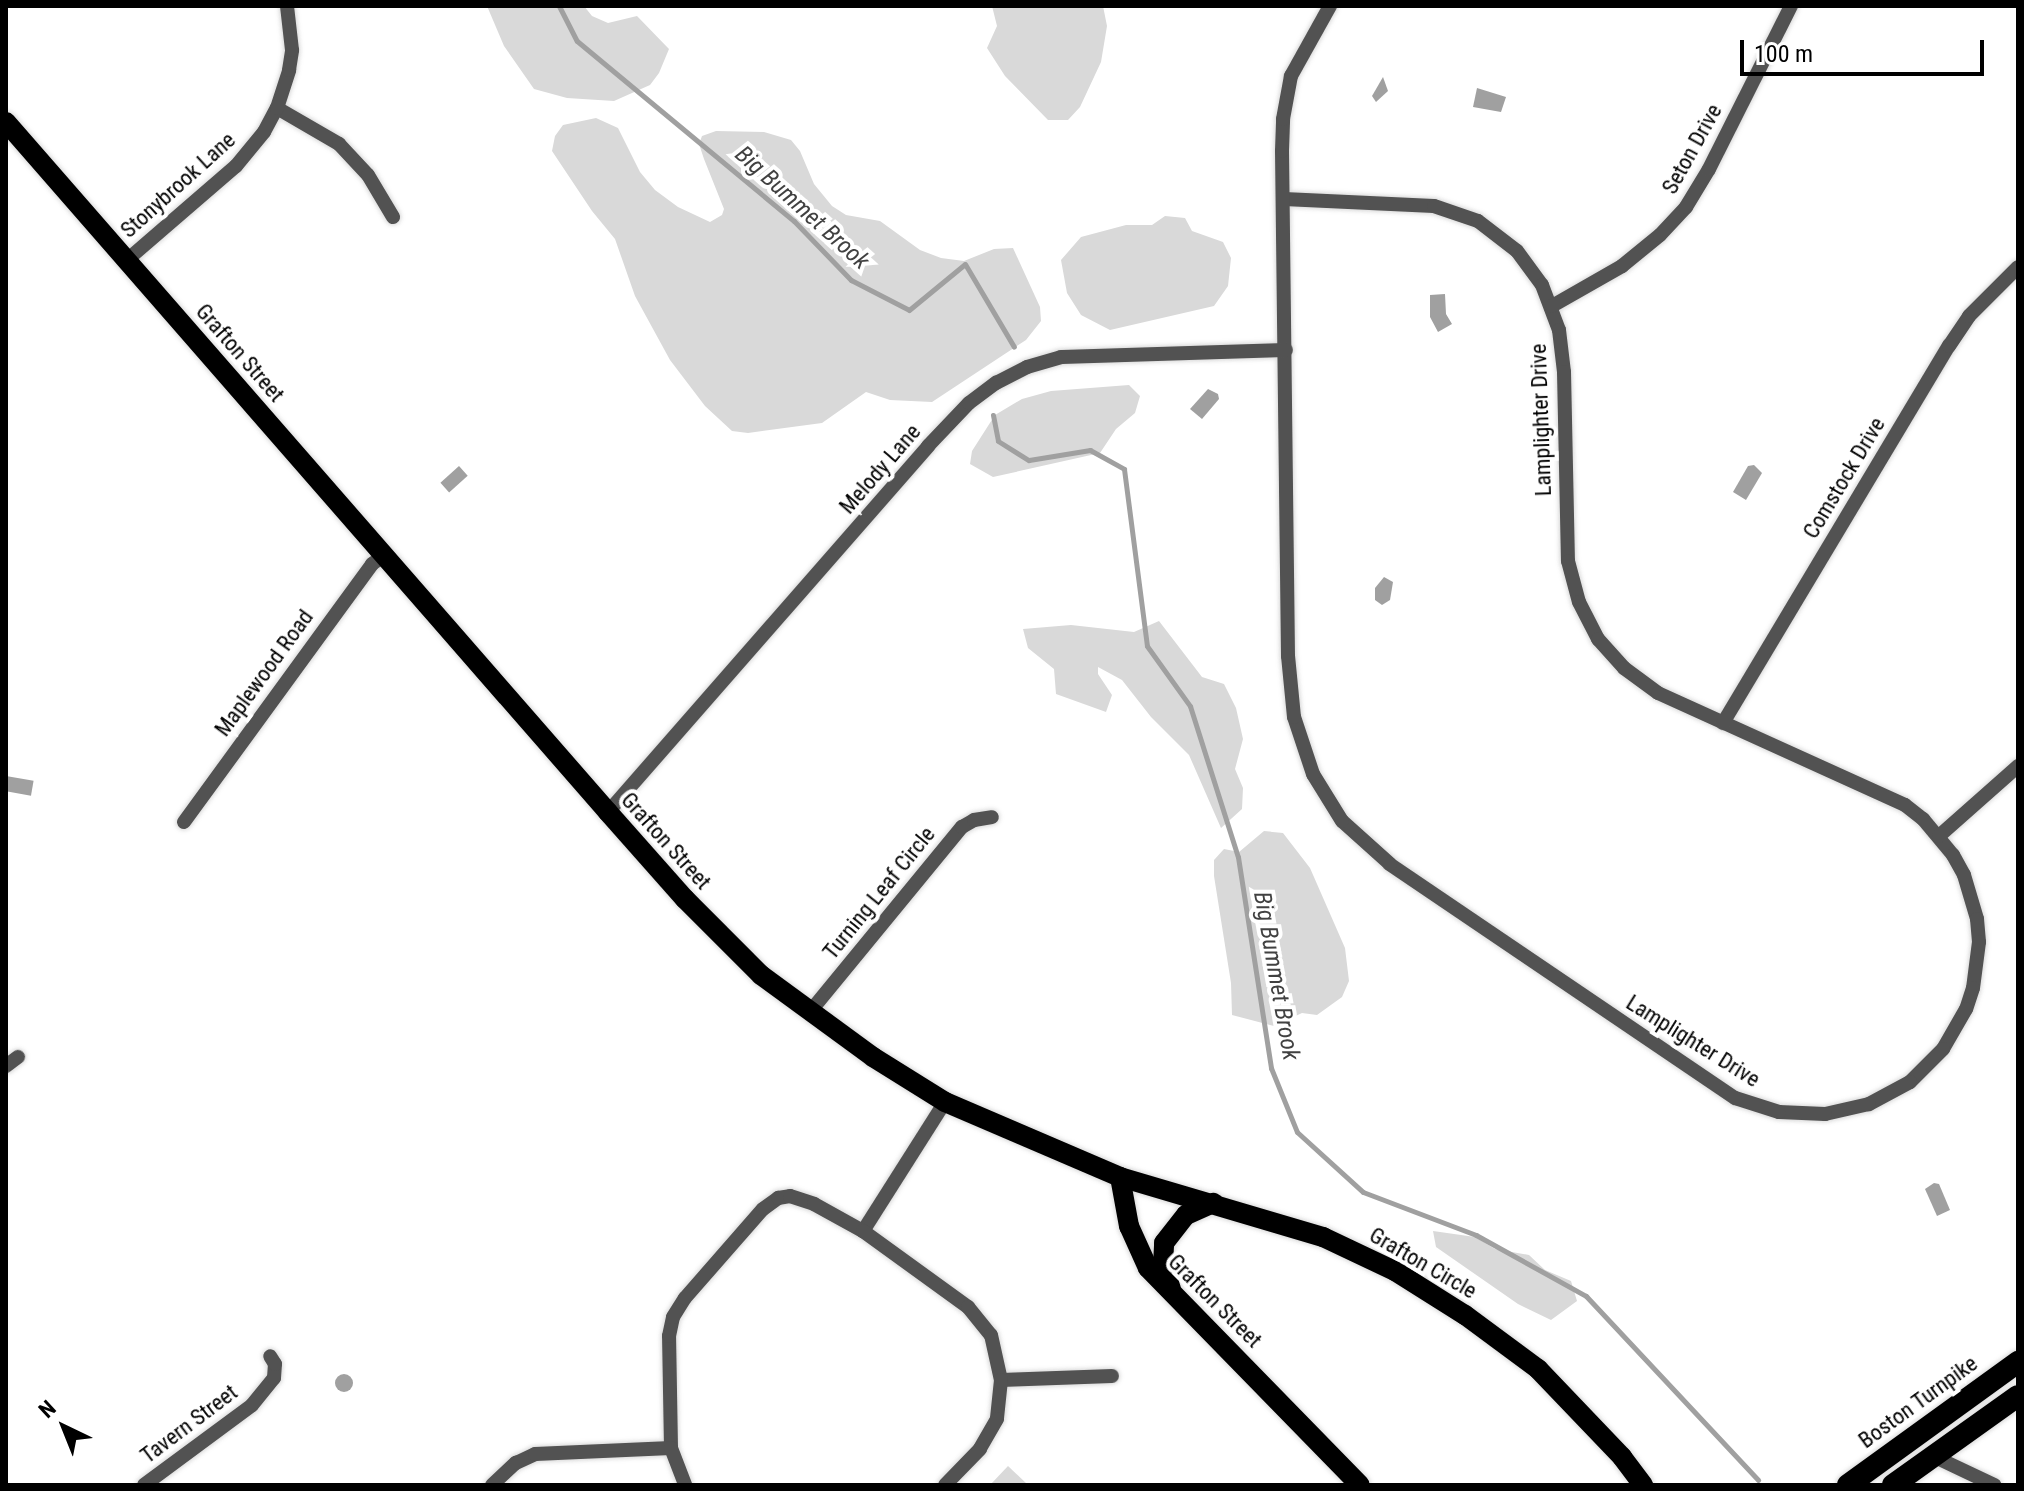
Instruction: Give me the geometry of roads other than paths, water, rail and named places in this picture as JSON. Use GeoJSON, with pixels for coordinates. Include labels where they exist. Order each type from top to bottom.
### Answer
{"type":"FeatureCollection","features":[{"type":"Feature","properties":{"kind":"highway","name":"Boston Turnpike"},"geometry":{"type":"LineString","coordinates":[[1848,1485],[2018,1362]]}},
{"type":"Feature","properties":{"kind":"highway"},"geometry":{"type":"LineString","coordinates":[[1893,1485],[2018,1396]]}},
{"type":"Feature","properties":{"kind":"main road","name":"Grafton Street"},"geometry":{"type":"LineString","coordinates":[[6,122],[685,899],[750,964],[809,1013],[945,1102],[1120,1177],[1134,1242],[1148,1268],[1360,1485]]}},
{"type":"Feature","properties":{"kind":"main road","name":"Grafton Circle"},"geometry":{"type":"LineString","coordinates":[[1120,1177],[1213,1203],[1349,1248],[1395,1271],[1465,1315],[1559,1388],[1643,1485]]}},
{"type":"Feature","properties":{"kind":"main road"},"geometry":{"type":"LineString","coordinates":[[1173,1293],[1163,1265],[1164,1243],[1186,1215],[1213,1203]]}},
{"type":"Feature","properties":{"kind":"street","name":"Stonybrook Lane"},"geometry":{"type":"LineString","coordinates":[[127,260],[236,166],[264,132],[277,108],[292,50],[287,6]]}},
{"type":"Feature","properties":{"kind":"street","name":"Lamplighter Drive"},"geometry":{"type":"LineString","coordinates":[[1284,199],[1409,202],[1464,216],[1489,228],[1517,251],[1542,285],[1552,306],[1564,372],[1566,544],[1579,602],[1598,639],[1624,668],[1658,693],[1885,794],[1923,819],[1939,836],[1964,875],[1977,919],[1978,965],[1966,1009],[1943,1049],[1910,1082],[1869,1104],[1825,1114],[1779,1112],[1735,1098],[1390,864],[1342,821],[1326,798],[1302,749],[1294,717],[1288,656],[1283,119],[1291,76],[1330,6]]}},
{"type":"Feature","properties":{"kind":"street","name":"Seton Drive"},"geometry":{"type":"LineString","coordinates":[[1552,306],[1590,287],[1633,258],[1686,207],[1709,169],[1791,6]]}},
{"type":"Feature","properties":{"kind":"street"},"geometry":{"type":"LineString","coordinates":[[277,108],[346,151],[368,175],[393,217]]}},
{"type":"Feature","properties":{"kind":"street","name":"Comstock Drive"},"geometry":{"type":"LineString","coordinates":[[1723,723],[1949,346],[1969,316],[2018,267]]}},
{"type":"Feature","properties":{"kind":"street","name":"Melody Lane"},"geometry":{"type":"LineString","coordinates":[[608,812],[928,446],[969,403],[996,383],[1044,361],[1078,355],[1286,350]]}},
{"type":"Feature","properties":{"kind":"street","name":"Maplewood Road"},"geometry":{"type":"LineString","coordinates":[[184,822],[363,577],[385,555]]}},
{"type":"Feature","properties":{"kind":"street"},"geometry":{"type":"LineString","coordinates":[[1939,836],[2018,766]]}},
{"type":"Feature","properties":{"kind":"street","name":"Turning Leaf Circle"},"geometry":{"type":"LineString","coordinates":[[809,1013],[962,827],[992,817]]}},
{"type":"Feature","properties":{"kind":"street"},"geometry":{"type":"LineString","coordinates":[[863,1231],[945,1102]]}},
{"type":"Feature","properties":{"kind":"street"},"geometry":{"type":"LineString","coordinates":[[685,1485],[671,1448],[670,1329],[681,1304],[695,1286],[763,1209],[784,1196],[814,1204],[863,1231],[976,1314],[994,1343],[1001,1380],[999,1410],[993,1427],[971,1459],[945,1485]]}},
{"type":"Feature","properties":{"kind":"street","name":"Tavern Street"},"geometry":{"type":"LineString","coordinates":[[144,1485],[252,1405],[274,1378],[275,1364],[270,1356]]}},
{"type":"Feature","properties":{"kind":"street"},"geometry":{"type":"LineString","coordinates":[[1001,1380],[1112,1376]]}},
{"type":"Feature","properties":{"kind":"street"},"geometry":{"type":"LineString","coordinates":[[492,1485],[516,1463],[535,1454],[671,1448]]}},
{"type":"Feature","properties":{"kind":"street"},"geometry":{"type":"LineString","coordinates":[[1933,1456],[1994,1485]]}},
{"type":"Feature","properties":{"kind":"waterway","name":"Big Bummet Brook"},"geometry":{"type":"LineString","coordinates":[[559,6],[577,41],[794,221],[851,280],[909,310],[965,264],[1014,347]]}},
{"type":"Feature","properties":{"kind":"waterway","name":"Big Bummet Brook"},"geometry":{"type":"LineString","coordinates":[[993,415],[998,441],[1029,460],[1090,450],[1124,469],[1147,646],[1190,706],[1238,857],[1271,1068],[1297,1132],[1363,1192],[1476,1235],[1586,1296],[1758,1480]]}}]}
